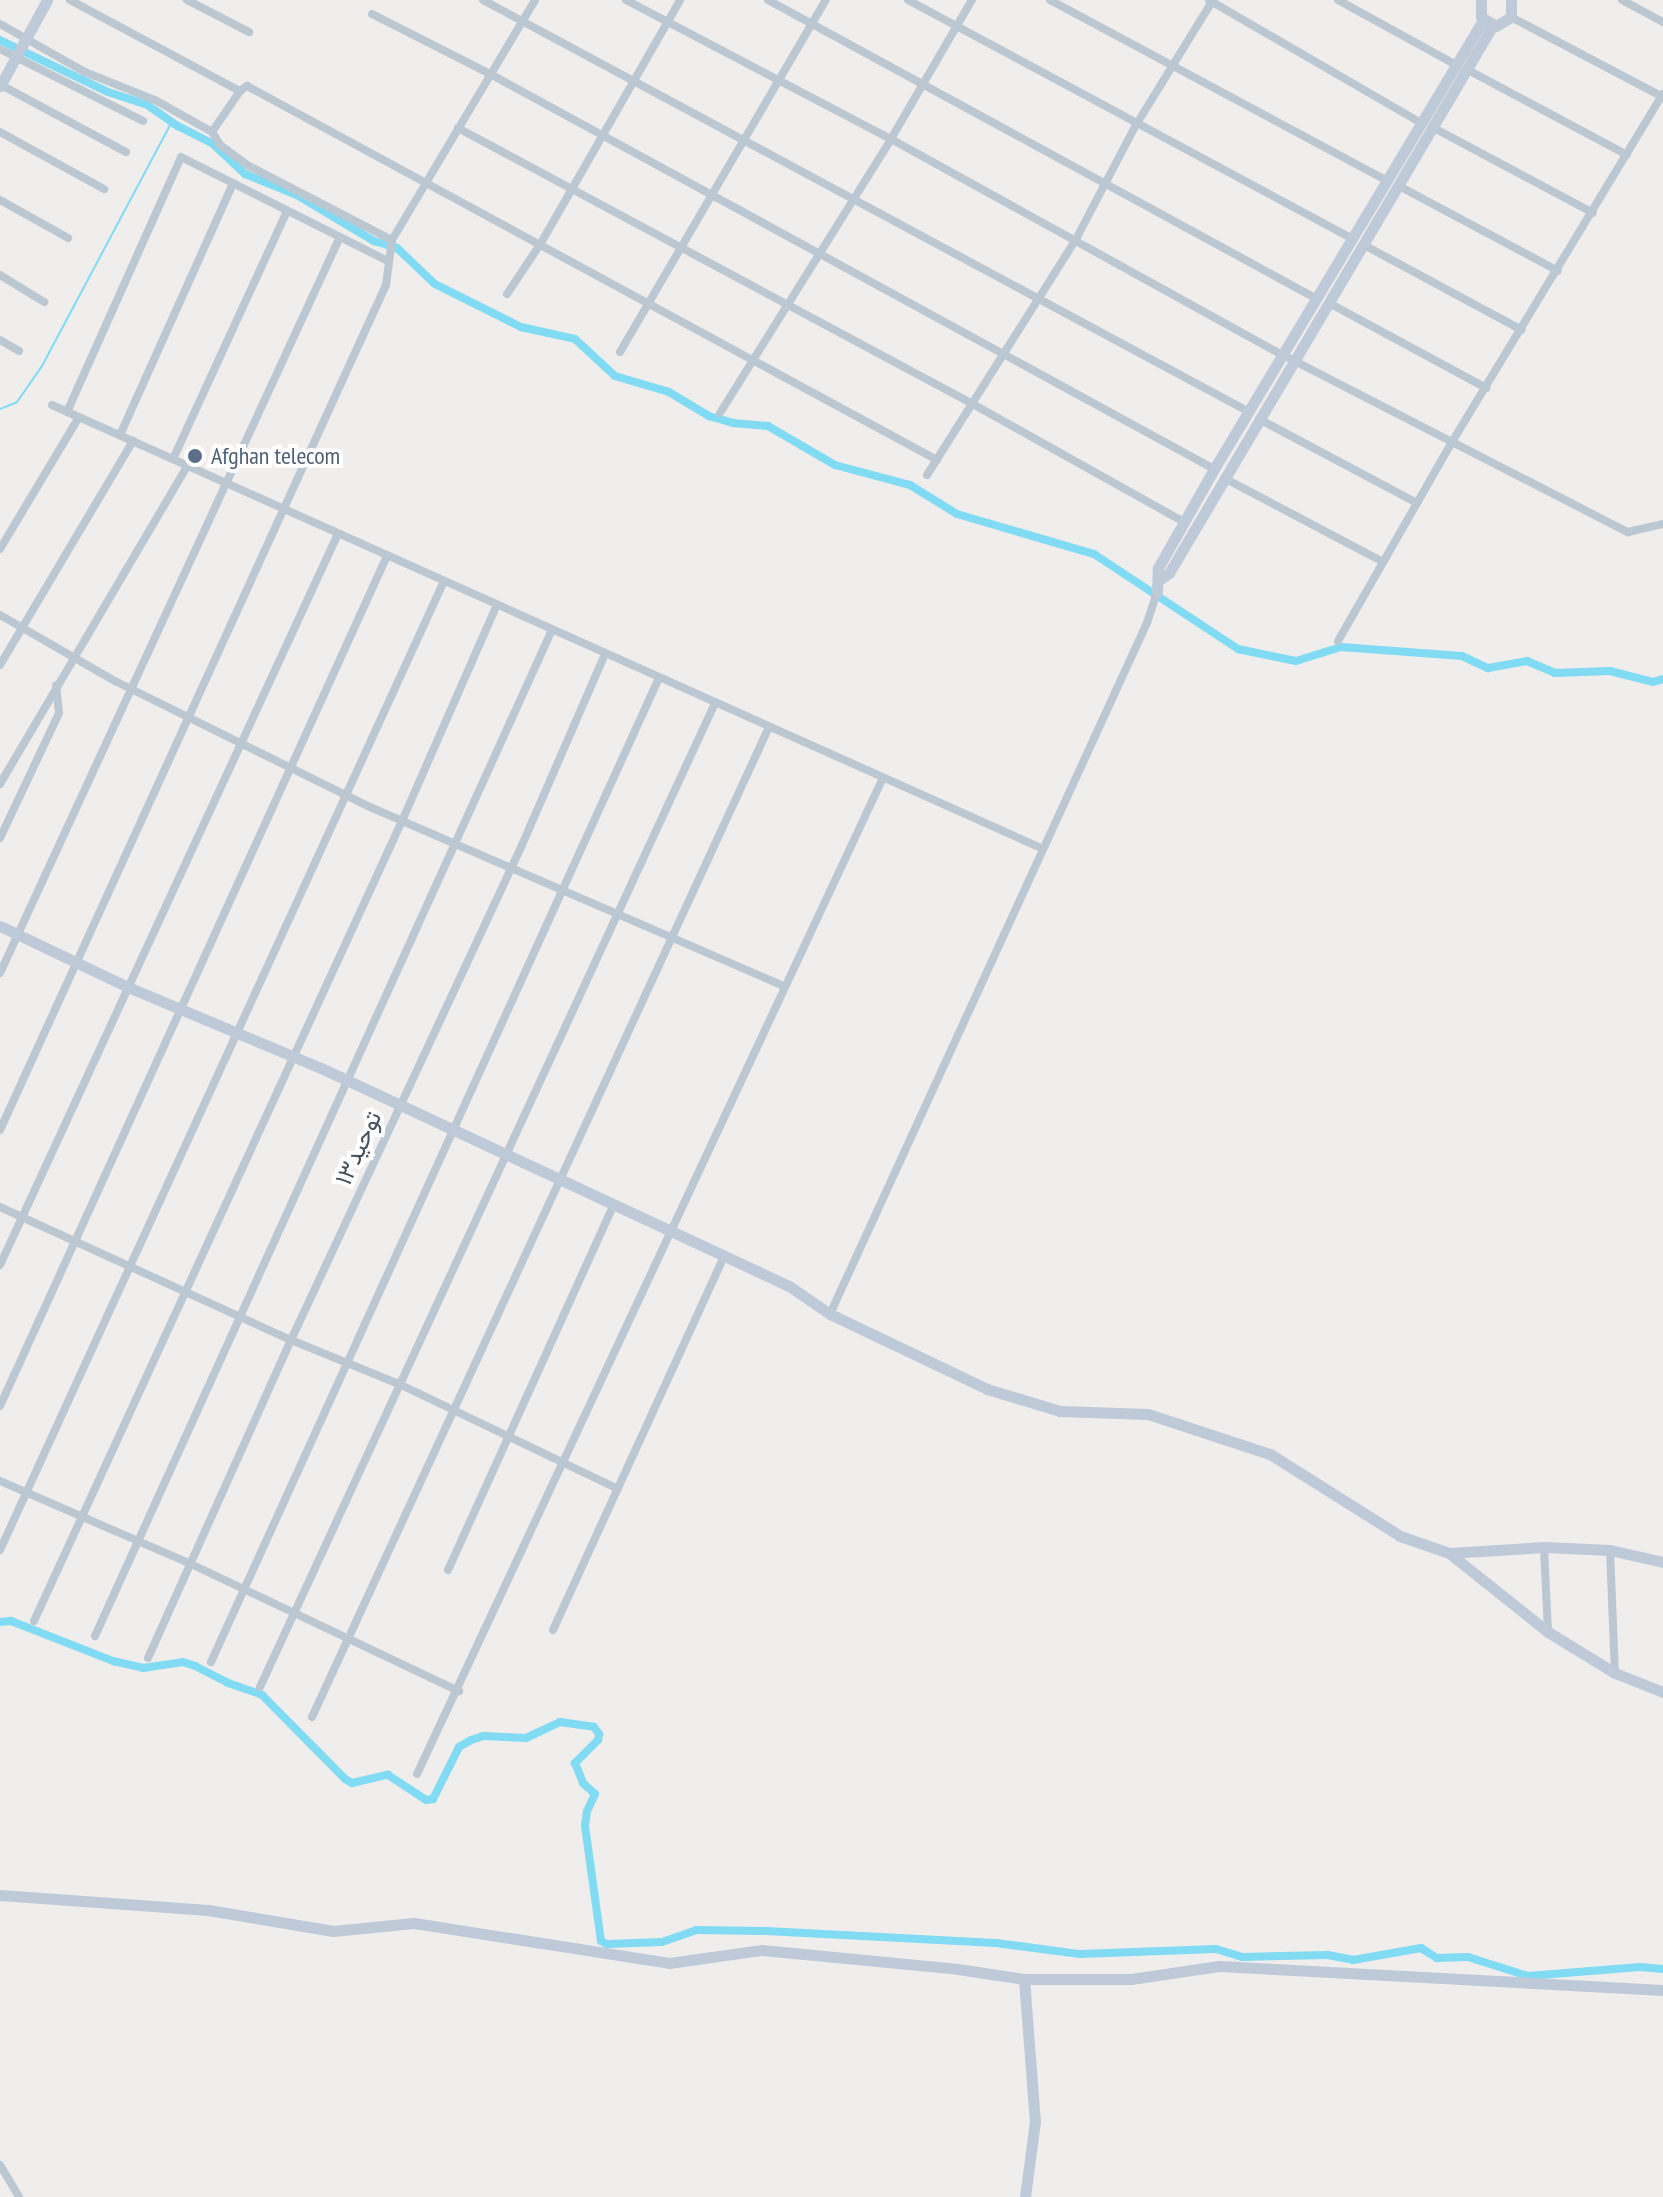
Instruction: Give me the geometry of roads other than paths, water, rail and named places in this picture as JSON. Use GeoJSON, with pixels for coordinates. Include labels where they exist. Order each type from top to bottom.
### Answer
{"type":"FeatureCollection","features":[{"type":"Feature","properties":{"kind":"street"},"geometry":{"type":"LineString","coordinates":[[47,0],[17,56],[4,69],[0,86],[126,152]]}},
{"type":"Feature","properties":{"kind":"street"},"geometry":{"type":"LineString","coordinates":[[70,0],[240,91]]}},
{"type":"Feature","properties":{"kind":"street"},"geometry":{"type":"LineString","coordinates":[[187,0],[249,32]]}},
{"type":"Feature","properties":{"kind":"street"},"geometry":{"type":"LineString","coordinates":[[483,0],[1417,503]]}},
{"type":"Feature","properties":{"kind":"street"},"geometry":{"type":"LineString","coordinates":[[0,1130],[186,716],[386,285],[392,240],[535,0]]}},
{"type":"Feature","properties":{"kind":"street"},"geometry":{"type":"LineString","coordinates":[[626,0],[891,139],[1289,358],[1628,532],[1663,524]]}},
{"type":"Feature","properties":{"kind":"street"},"geometry":{"type":"LineString","coordinates":[[507,294],[541,243],[680,0]]}},
{"type":"Feature","properties":{"kind":"street"},"geometry":{"type":"LineString","coordinates":[[768,0],[920,85],[1486,388]]}},
{"type":"Feature","properties":{"kind":"street"},"geometry":{"type":"LineString","coordinates":[[620,352],[826,0]]}},
{"type":"Feature","properties":{"kind":"street"},"geometry":{"type":"LineString","coordinates":[[908,0],[1522,330]]}},
{"type":"Feature","properties":{"kind":"street"},"geometry":{"type":"LineString","coordinates":[[720,413],[787,303],[821,254],[972,0]]}},
{"type":"Feature","properties":{"kind":"street"},"geometry":{"type":"LineString","coordinates":[[1050,0],[1558,271]]}},
{"type":"Feature","properties":{"kind":"street"},"geometry":{"type":"LineString","coordinates":[[1338,0],[1627,155]]}},
{"type":"Feature","properties":{"kind":"street"},"geometry":{"type":"LineString","coordinates":[[1481,0],[1479,12],[1488,22],[1502,24],[1511,17]]}},
{"type":"Feature","properties":{"kind":"street"},"geometry":{"type":"LineString","coordinates":[[1511,0],[1511,17]]}},
{"type":"Feature","properties":{"kind":"street"},"geometry":{"type":"LineString","coordinates":[[1622,0],[1663,22]]}},
{"type":"Feature","properties":{"kind":"street"},"geometry":{"type":"LineString","coordinates":[[927,475],[1075,241],[1136,125],[1174,67],[1211,1],[1429,126],[1593,213]]}},
{"type":"Feature","properties":{"kind":"street"},"geometry":{"type":"LineString","coordinates":[[372,14],[492,75],[1214,469]]}},
{"type":"Feature","properties":{"kind":"street"},"geometry":{"type":"LineString","coordinates":[[1338,641],[1452,442],[1663,95],[1511,17]]}},
{"type":"Feature","properties":{"kind":"street"},"geometry":{"type":"LineString","coordinates":[[1158,586],[1169,573],[1224,478],[1254,416],[1488,22]]}},
{"type":"Feature","properties":{"kind":"street"},"geometry":{"type":"LineString","coordinates":[[0,24],[85,72],[155,100],[212,132],[222,147],[249,166],[392,240]]}},
{"type":"Feature","properties":{"kind":"street"},"geometry":{"type":"LineString","coordinates":[[0,49],[143,121]]}},
{"type":"Feature","properties":{"kind":"street"},"geometry":{"type":"LineString","coordinates":[[212,132],[240,91],[247,86],[650,301],[937,460]]}},
{"type":"Feature","properties":{"kind":"street"},"geometry":{"type":"LineString","coordinates":[[458,128],[787,303],[1184,522]]}},
{"type":"Feature","properties":{"kind":"street"},"geometry":{"type":"LineString","coordinates":[[0,132],[104,189]]}},
{"type":"Feature","properties":{"kind":"street"},"geometry":{"type":"LineString","coordinates":[[67,412],[179,158],[185,156],[339,239],[388,261]]}},
{"type":"Feature","properties":{"kind":"street"},"geometry":{"type":"LineString","coordinates":[[120,435],[233,183]]}},
{"type":"Feature","properties":{"kind":"street"},"geometry":{"type":"LineString","coordinates":[[0,200],[68,238]]}},
{"type":"Feature","properties":{"kind":"street"},"geometry":{"type":"LineString","coordinates":[[173,459],[287,211]]}},
{"type":"Feature","properties":{"kind":"street"},"geometry":{"type":"LineString","coordinates":[[0,973],[339,239]]}},
{"type":"Feature","properties":{"kind":"street"},"geometry":{"type":"LineString","coordinates":[[0,275],[44,302]]}},
{"type":"Feature","properties":{"kind":"street"},"geometry":{"type":"LineString","coordinates":[[0,340],[19,351]]}},
{"type":"Feature","properties":{"kind":"street"},"geometry":{"type":"LineString","coordinates":[[52,405],[1043,849]]}},
{"type":"Feature","properties":{"kind":"street"},"geometry":{"type":"LineString","coordinates":[[830,1314],[1147,623],[1158,586],[1158,568],[1214,469],[1254,416]]}},
{"type":"Feature","properties":{"kind":"street"},"geometry":{"type":"LineString","coordinates":[[0,549],[79,417]]}},
{"type":"Feature","properties":{"kind":"street"},"geometry":{"type":"LineString","coordinates":[[0,665],[133,441]]}},
{"type":"Feature","properties":{"kind":"street"},"geometry":{"type":"LineString","coordinates":[[0,784],[71,658],[187,466]]}},
{"type":"Feature","properties":{"kind":"street"},"geometry":{"type":"LineString","coordinates":[[1224,478],[1383,562]]}},
{"type":"Feature","properties":{"kind":"street"},"geometry":{"type":"LineString","coordinates":[[0,1265],[238,744],[338,534]]}},
{"type":"Feature","properties":{"kind":"street"},"geometry":{"type":"LineString","coordinates":[[0,1406],[387,556]]}},
{"type":"Feature","properties":{"kind":"street"},"geometry":{"type":"LineString","coordinates":[[0,1550],[444,581]]}},
{"type":"Feature","properties":{"kind":"street"},"geometry":{"type":"LineString","coordinates":[[34,1621],[402,821],[497,605]]}},
{"type":"Feature","properties":{"kind":"street"},"geometry":{"type":"LineString","coordinates":[[0,615],[71,658],[346,796],[784,986]]}},
{"type":"Feature","properties":{"kind":"street"},"geometry":{"type":"LineString","coordinates":[[95,1636],[552,630]]}},
{"type":"Feature","properties":{"kind":"street","name":"توحید۱۳"},"geometry":{"type":"LineString","coordinates":[[148,1658],[605,654]]}},
{"type":"Feature","properties":{"kind":"street"},"geometry":{"type":"LineString","coordinates":[[211,1662],[659,678]]}},
{"type":"Feature","properties":{"kind":"street"},"geometry":{"type":"LineString","coordinates":[[0,838],[59,713],[56,685]]}},
{"type":"Feature","properties":{"kind":"street"},"geometry":{"type":"LineString","coordinates":[[260,1687],[715,703]]}},
{"type":"Feature","properties":{"kind":"street"},"geometry":{"type":"LineString","coordinates":[[312,1717],[769,727]]}},
{"type":"Feature","properties":{"kind":"street"},"geometry":{"type":"LineString","coordinates":[[417,1774],[459,1691],[883,778]]}},
{"type":"Feature","properties":{"kind":"street"},"geometry":{"type":"LineString","coordinates":[[0,926],[182,1011],[294,1056],[672,1231],[789,1286],[830,1314],[987,1389],[1060,1411],[1148,1414],[1270,1454],[1400,1536],[1449,1553],[1548,1632],[1615,1673],[1663,1692]]}},
{"type":"Feature","properties":{"kind":"street"},"geometry":{"type":"LineString","coordinates":[[448,1570],[614,1204]]}},
{"type":"Feature","properties":{"kind":"street"},"geometry":{"type":"LineString","coordinates":[[0,1207],[291,1340],[399,1384],[618,1489]]}},
{"type":"Feature","properties":{"kind":"street"},"geometry":{"type":"LineString","coordinates":[[553,1630],[724,1256]]}},
{"type":"Feature","properties":{"kind":"street"},"geometry":{"type":"LineString","coordinates":[[0,1481],[81,1519],[191,1564],[459,1691]]}},
{"type":"Feature","properties":{"kind":"street"},"geometry":{"type":"LineString","coordinates":[[1449,1553],[1544,1547],[1610,1550],[1663,1562]]}},
{"type":"Feature","properties":{"kind":"street"},"geometry":{"type":"LineString","coordinates":[[1544,1547],[1548,1632]]}},
{"type":"Feature","properties":{"kind":"street"},"geometry":{"type":"LineString","coordinates":[[1610,1550],[1615,1673]]}},
{"type":"Feature","properties":{"kind":"street"},"geometry":{"type":"LineString","coordinates":[[0,1895],[208,1910],[333,1931],[414,1923],[669,1963],[762,1950],[958,1969],[1024,1979],[1131,1979],[1219,1966],[1663,1990]]}},
{"type":"Feature","properties":{"kind":"street"},"geometry":{"type":"LineString","coordinates":[[1024,1979],[1035,2121],[1025,2197]]}},
{"type":"Feature","properties":{"kind":"street"},"geometry":{"type":"LineString","coordinates":[[0,2165],[19,2197]]}},
{"type":"Feature","properties":{"kind":"waterway"},"geometry":{"type":"LineString","coordinates":[[0,40],[108,92],[146,104],[178,126],[212,143],[245,174],[297,195],[374,241],[397,248],[435,284],[521,327],[575,339],[615,376],[669,392],[709,416],[733,423],[768,426],[835,465],[910,485],[957,514],[1094,554],[1238,649],[1296,661],[1341,647],[1462,656],[1488,668],[1527,661],[1555,673],[1610,671],[1653,682],[1663,679]]}},
{"type":"Feature","properties":{"kind":"waterway"},"geometry":{"type":"LineString","coordinates":[[0,409],[17,402],[42,366],[172,122]]}},
{"type":"Feature","properties":{"kind":"waterway"},"geometry":{"type":"LineString","coordinates":[[0,1622],[11,1621],[113,1661],[143,1668],[183,1662],[195,1666],[228,1683],[262,1695],[345,1779],[352,1783],[388,1775],[426,1800],[433,1799],[459,1747],[471,1740],[483,1736],[526,1738],[560,1722],[594,1727],[599,1734],[598,1740],[575,1763],[583,1783],[595,1794],[587,1811],[585,1826],[601,1941],[607,1944],[662,1942],[696,1930],[766,1931],[996,1943],[1080,1954],[1216,1949],[1242,1957],[1328,1955],[1353,1960],[1421,1948],[1437,1958],[1468,1957],[1528,1976],[1640,1967],[1663,1969]]}},
{"type":"Feature","properties":{"kind":"place","name":"Afghan telecom"},"geometry":{"type":"Point","coordinates":[195,456]}}]}
